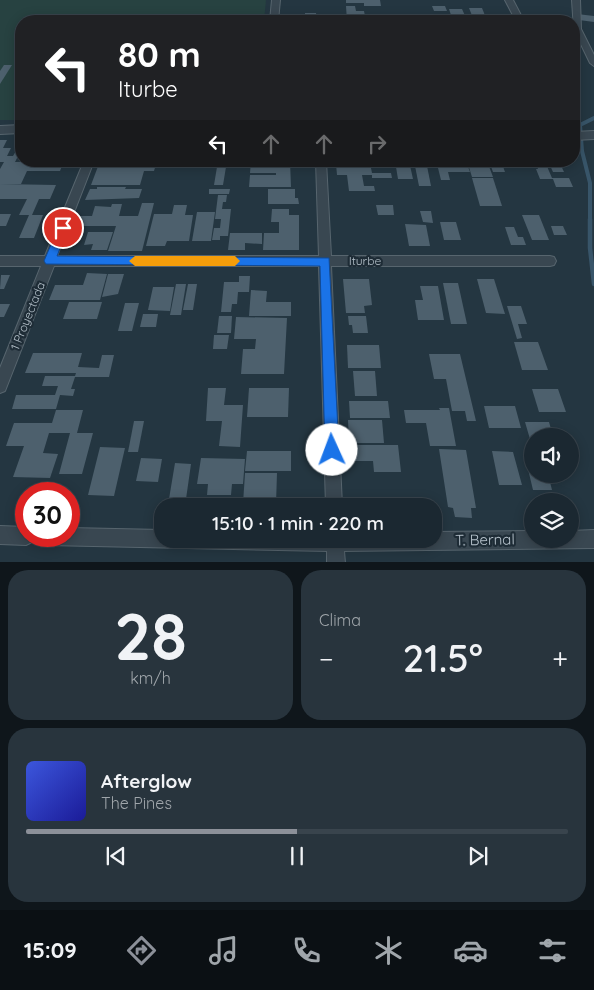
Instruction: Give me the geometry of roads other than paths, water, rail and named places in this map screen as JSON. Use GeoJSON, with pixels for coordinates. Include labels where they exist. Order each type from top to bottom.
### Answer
{"type":"FeatureCollection","features":[{"type":"Feature","properties":{"kind":"street"},"geometry":{"type":"LineString","coordinates":[[275,15],[276,0]]}},
{"type":"Feature","properties":{"kind":"street"},"geometry":{"type":"LineString","coordinates":[[509,0],[517,15]]}},
{"type":"Feature","properties":{"kind":"street"},"geometry":{"type":"LineString","coordinates":[[575,15],[576,0]]}},
{"type":"Feature","properties":{"kind":"street"},"geometry":{"type":"LineString","coordinates":[[580,38],[594,63]]}},
{"type":"Feature","properties":{"kind":"street"},"geometry":{"type":"LineString","coordinates":[[0,130],[15,129]]}},
{"type":"Feature","properties":{"kind":"street"},"geometry":{"type":"LineString","coordinates":[[580,136],[594,135]]}},
{"type":"Feature","properties":{"kind":"street","name":"1 Proyectada"},"geometry":{"type":"LineString","coordinates":[[0,386],[87,167]]}},
{"type":"Feature","properties":{"kind":"street"},"geometry":{"type":"LineString","coordinates":[[321,167],[334,498]]}},
{"type":"Feature","properties":{"kind":"street","name":"Iturbe"},"geometry":{"type":"LineString","coordinates":[[0,261],[550,261]]}},
{"type":"Feature","properties":{"kind":"street"},"geometry":{"type":"LineString","coordinates":[[0,535],[15,536]]}},
{"type":"Feature","properties":{"kind":"street","name":"T. Bernal"},"geometry":{"type":"LineString","coordinates":[[80,537],[154,539]]}},
{"type":"Feature","properties":{"kind":"street","name":"T. Bernal"},"geometry":{"type":"LineString","coordinates":[[442,540],[594,539]]}},
{"type":"Feature","properties":{"kind":"street"},"geometry":{"type":"LineString","coordinates":[[336,548],[336,562]]}},
{"type":"Feature","properties":{"kind":"waterway"},"geometry":{"type":"LineString","coordinates":[[594,118],[580,125],[582,151],[590,183],[590,248],[594,284]]}}]}
